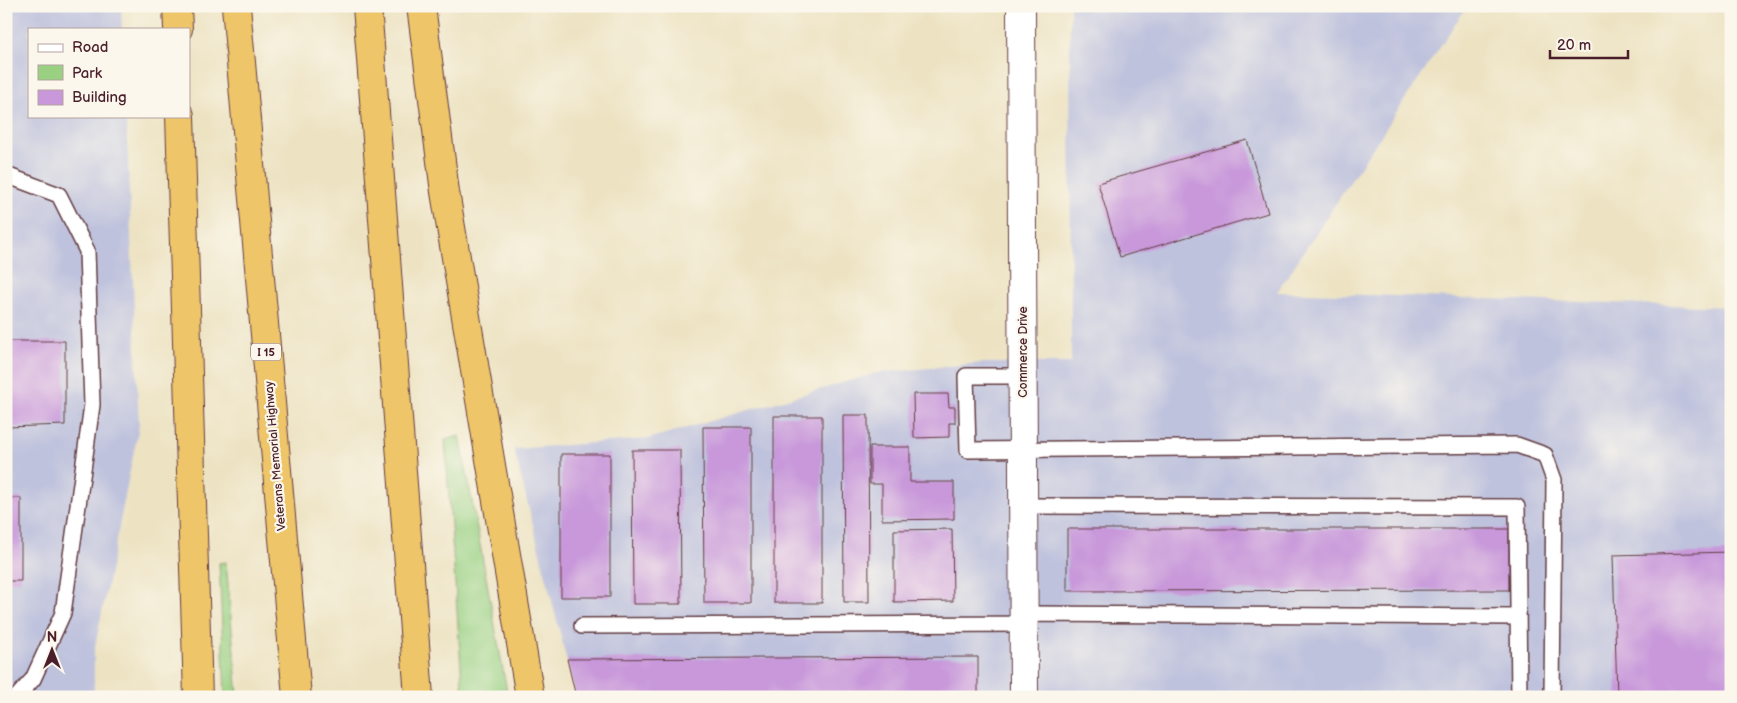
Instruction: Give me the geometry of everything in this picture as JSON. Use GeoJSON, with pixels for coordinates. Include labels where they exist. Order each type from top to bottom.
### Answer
{"type":"FeatureCollection","features":[{"type":"Feature","properties":{"kind":"highway"},"geometry":{"type":"LineString","coordinates":[[177,6],[178,28]]}},
{"type":"Feature","properties":{"kind":"highway","name":"Veterans Memorial Highway"},"geometry":{"type":"LineString","coordinates":[[236,6],[297,697]]}},
{"type":"Feature","properties":{"kind":"highway"},"geometry":{"type":"LineString","coordinates":[[367,6],[419,697]]}},
{"type":"Feature","properties":{"kind":"highway"},"geometry":{"type":"LineString","coordinates":[[421,6],[445,192],[530,697]]}},
{"type":"Feature","properties":{"kind":"highway"},"geometry":{"type":"LineString","coordinates":[[180,118],[198,697]]}},
{"type":"Feature","properties":{"kind":"street","name":"Commerce Drive"},"geometry":{"type":"LineString","coordinates":[[1021,6],[1024,697]]}},
{"type":"Feature","properties":{"kind":"lane"},"geometry":{"type":"LineString","coordinates":[[6,175],[58,195],[87,251],[92,405],[63,613],[34,679],[17,697]]}},
{"type":"Feature","properties":{"kind":"lane"},"geometry":{"type":"LineString","coordinates":[[1023,376],[966,376],[968,450],[1517,445],[1545,455],[1554,480],[1552,697]]}},
{"type":"Feature","properties":{"kind":"lane"},"geometry":{"type":"LineString","coordinates":[[1024,506],[1517,507],[1519,697]]}},
{"type":"Feature","properties":{"kind":"lane"},"geometry":{"type":"LineString","coordinates":[[582,626],[1024,619],[1518,616]]}},
{"type":"Feature","properties":{"kind":"shaded area"},"geometry":{"type":"Polygon","coordinates":[[[6,6],[121,6],[122,28],[28,28],[28,118],[126,118],[139,426],[94,652],[94,697],[6,697],[6,6]]]}},
{"type":"Feature","properties":{"kind":"shaded area"},"geometry":{"type":"Polygon","coordinates":[[[1070,6],[1467,6],[1277,292],[1731,307],[1731,697],[576,697],[514,449],[648,439],[877,373],[981,363],[1071,363],[1070,6]]]}},
{"type":"Feature","properties":{"kind":"green space"},"geometry":{"type":"Polygon","coordinates":[[[460,436],[508,697],[463,697],[445,440],[460,436]]]}},
{"type":"Feature","properties":{"kind":"green space"},"geometry":{"type":"Polygon","coordinates":[[[226,562],[238,697],[225,697],[219,563],[226,562]]]}},
{"type":"Feature","properties":{"kind":"building"},"geometry":{"type":"Polygon","coordinates":[[[1247,140],[1268,213],[1120,257],[1098,183],[1247,140]]]}},
{"type":"Feature","properties":{"kind":"building"},"geometry":{"type":"Polygon","coordinates":[[[6,341],[65,341],[65,425],[6,427],[6,341]]]}},
{"type":"Feature","properties":{"kind":"building"},"geometry":{"type":"Polygon","coordinates":[[[913,394],[948,394],[949,407],[955,407],[955,423],[949,423],[949,437],[914,438],[913,394]]]}},
{"type":"Feature","properties":{"kind":"building"},"geometry":{"type":"Polygon","coordinates":[[[843,415],[868,415],[869,602],[844,602],[843,415]]]}},
{"type":"Feature","properties":{"kind":"building"},"geometry":{"type":"Polygon","coordinates":[[[774,416],[822,416],[822,603],[774,603],[774,416]]]}},
{"type":"Feature","properties":{"kind":"building"},"geometry":{"type":"Polygon","coordinates":[[[703,427],[751,427],[751,603],[704,603],[703,427]]]}},
{"type":"Feature","properties":{"kind":"building"},"geometry":{"type":"Polygon","coordinates":[[[870,447],[910,447],[910,482],[954,482],[954,519],[882,520],[882,484],[870,484],[870,447]]]}},
{"type":"Feature","properties":{"kind":"building"},"geometry":{"type":"Polygon","coordinates":[[[632,450],[680,450],[681,604],[633,604],[632,450]]]}},
{"type":"Feature","properties":{"kind":"building"},"geometry":{"type":"Polygon","coordinates":[[[561,454],[610,454],[610,597],[561,597],[561,454]]]}},
{"type":"Feature","properties":{"kind":"building"},"geometry":{"type":"Polygon","coordinates":[[[6,498],[21,498],[21,581],[6,581],[6,498]]]}},
{"type":"Feature","properties":{"kind":"building"},"geometry":{"type":"Polygon","coordinates":[[[952,529],[953,601],[894,602],[894,530],[952,529]]]}},
{"type":"Feature","properties":{"kind":"building"},"geometry":{"type":"Polygon","coordinates":[[[1067,529],[1509,529],[1509,590],[1067,591],[1067,529]]]}},
{"type":"Feature","properties":{"kind":"building"},"geometry":{"type":"Polygon","coordinates":[[[1731,552],[1731,697],[1617,697],[1613,555],[1731,552]]]}},
{"type":"Feature","properties":{"kind":"building"},"geometry":{"type":"Polygon","coordinates":[[[978,657],[978,697],[576,697],[567,659],[978,657]]]}}]}
